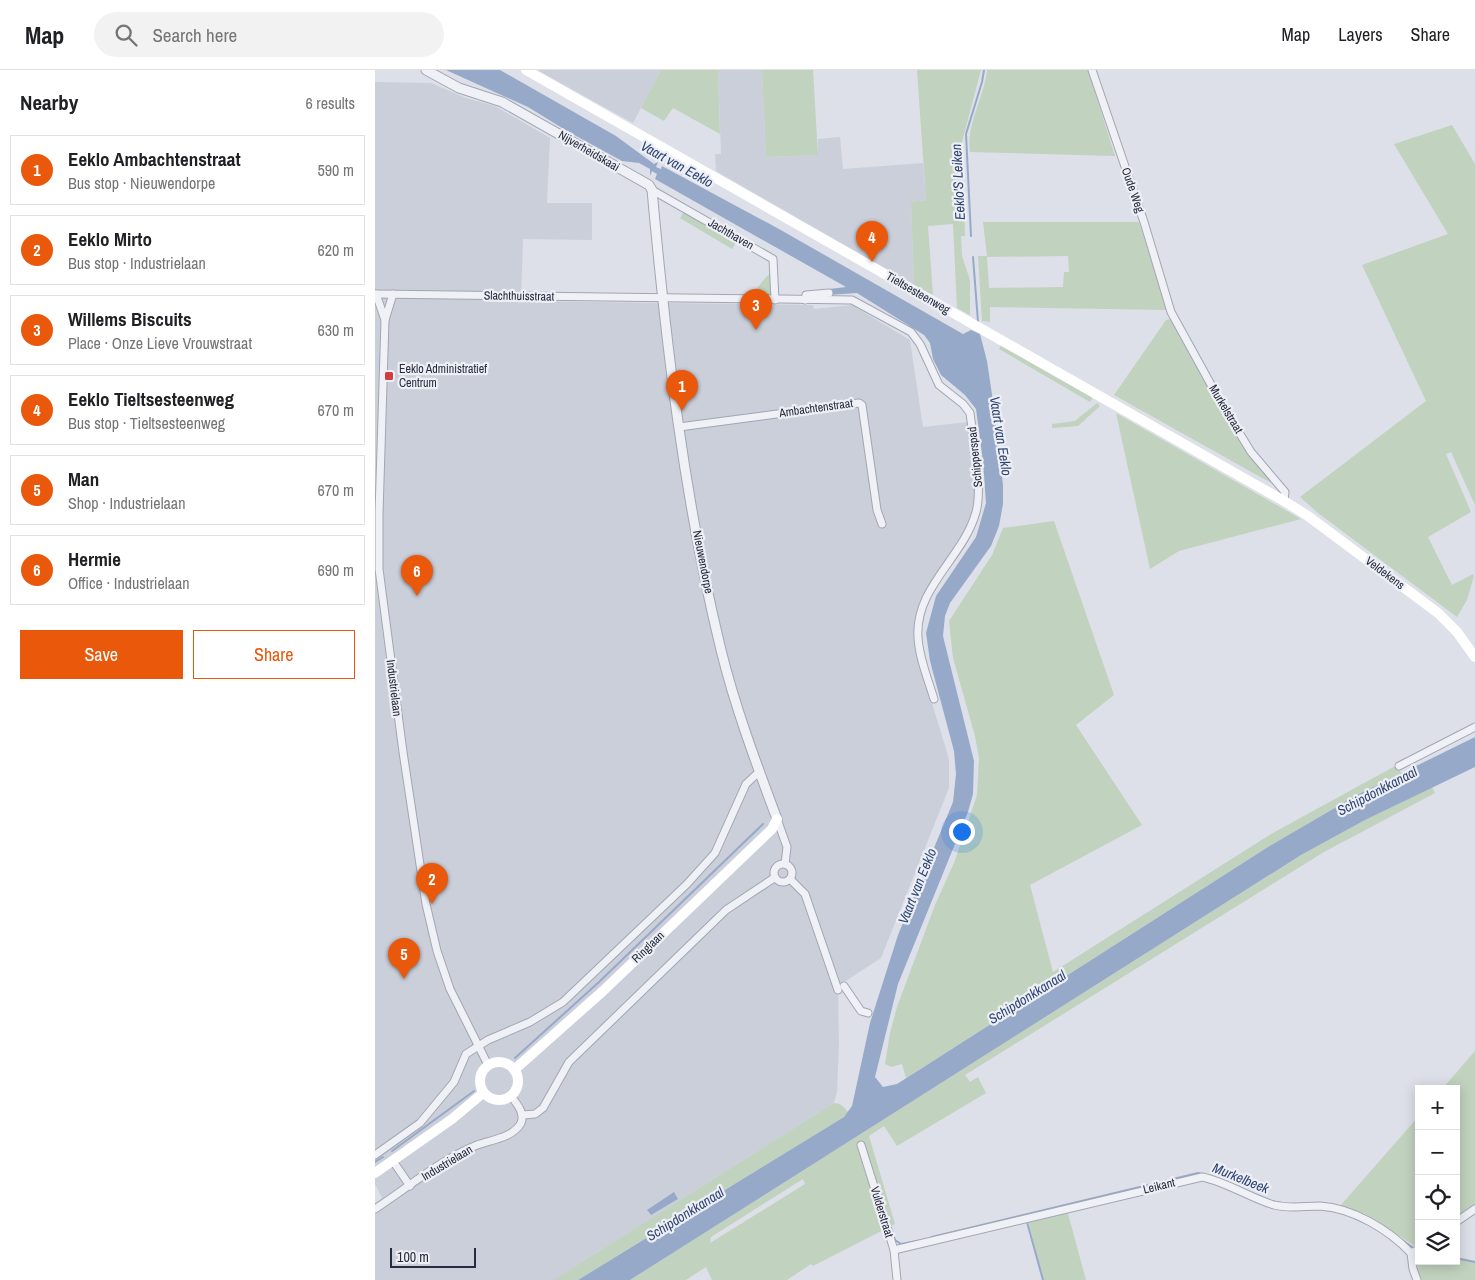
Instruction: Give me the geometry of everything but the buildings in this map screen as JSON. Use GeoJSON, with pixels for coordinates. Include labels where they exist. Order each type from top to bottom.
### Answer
{"type":"FeatureCollection","features":[{"type":"Feature","properties":{"kind":"main road","name":"Tieltsesteenweg"},"geometry":{"type":"LineString","coordinates":[[526,70],[1284,501]]}},
{"type":"Feature","properties":{"kind":"main road","name":"Veldekens"},"geometry":{"type":"LineString","coordinates":[[1284,501],[1308,516],[1438,613],[1457,632],[1475,657]]}},
{"type":"Feature","properties":{"kind":"main road","name":"Ringlaan"},"geometry":{"type":"LineString","coordinates":[[514,1070],[603,991],[772,829],[777,819]]}},
{"type":"Feature","properties":{"kind":"main road"},"geometry":{"type":"LineString","coordinates":[[501,1062],[514,1070],[517,1086],[511,1096],[497,1100],[483,1093],[480,1076],[488,1065],[501,1062]]}},
{"type":"Feature","properties":{"kind":"main road"},"geometry":{"type":"LineString","coordinates":[[375,1173],[452,1119],[483,1093]]}},
{"type":"Feature","properties":{"kind":"street","name":"Nijverheidskaai"},"geometry":{"type":"LineString","coordinates":[[426,70],[459,88],[502,102],[641,180],[652,190]]}},
{"type":"Feature","properties":{"kind":"street","name":"Oude Weg"},"geometry":{"type":"LineString","coordinates":[[1092,70],[1144,222],[1171,312]]}},
{"type":"Feature","properties":{"kind":"street"},"geometry":{"type":"LineString","coordinates":[[652,190],[663,298]]}},
{"type":"Feature","properties":{"kind":"street","name":"Jachthaven"},"geometry":{"type":"LineString","coordinates":[[652,190],[773,259],[775,300]]}},
{"type":"Feature","properties":{"kind":"street"},"geometry":{"type":"LineString","coordinates":[[805,300],[805,295],[829,293]]}},
{"type":"Feature","properties":{"kind":"street","name":"Slachthuisstraat"},"geometry":{"type":"LineString","coordinates":[[376,294],[775,300]]}},
{"type":"Feature","properties":{"kind":"street","name":"Industrielaan"},"geometry":{"type":"LineString","coordinates":[[376,294],[385,320]]}},
{"type":"Feature","properties":{"kind":"street","name":"Industrielaan"},"geometry":{"type":"LineString","coordinates":[[393,294],[385,320],[379,569],[426,904],[437,951],[448,983],[488,1065]]}},
{"type":"Feature","properties":{"kind":"street","name":"Nieuwendorpe"},"geometry":{"type":"LineString","coordinates":[[663,298],[688,488],[721,649],[777,819]]}},
{"type":"Feature","properties":{"kind":"street","name":"Schipperspad"},"geometry":{"type":"LineString","coordinates":[[775,300],[852,300],[911,332],[920,344],[939,385],[963,404],[970,413],[979,495],[977,510],[966,540],[927,593],[920,613],[917,635],[919,652],[934,699]]}},
{"type":"Feature","properties":{"kind":"street","name":"Murkelstraat"},"geometry":{"type":"LineString","coordinates":[[1171,312],[1220,401],[1251,452],[1285,492],[1284,501]]}},
{"type":"Feature","properties":{"kind":"street","name":"Ambachtenstraat"},"geometry":{"type":"LineString","coordinates":[[679,426],[859,403],[861,405],[877,510],[882,524]]}},
{"type":"Feature","properties":{"kind":"street"},"geometry":{"type":"LineString","coordinates":[[1399,766],[1475,727]]}},
{"type":"Feature","properties":{"kind":"street","name":"Ringlaan"},"geometry":{"type":"LineString","coordinates":[[478,1046],[530,1022],[563,1002],[687,884],[715,853],[746,784],[760,772]]}},
{"type":"Feature","properties":{"kind":"street"},"geometry":{"type":"LineString","coordinates":[[777,819],[787,847],[785,864]]}},
{"type":"Feature","properties":{"kind":"street"},"geometry":{"type":"LineString","coordinates":[[774,878],[776,867],[785,864]]}},
{"type":"Feature","properties":{"kind":"street"},"geometry":{"type":"LineString","coordinates":[[785,864],[791,868],[791,879]]}},
{"type":"Feature","properties":{"kind":"street"},"geometry":{"type":"LineString","coordinates":[[774,878],[782,883],[791,879]]}},
{"type":"Feature","properties":{"kind":"street"},"geometry":{"type":"LineString","coordinates":[[511,1096],[523,1115],[535,1114],[543,1108],[569,1062],[709,926],[736,902],[774,878]]}},
{"type":"Feature","properties":{"kind":"street"},"geometry":{"type":"LineString","coordinates":[[791,879],[805,894],[841,988],[861,1011],[868,1013]]}},
{"type":"Feature","properties":{"kind":"street"},"geometry":{"type":"LineString","coordinates":[[375,1155],[420,1123],[454,1082],[466,1054],[478,1046]]}},
{"type":"Feature","properties":{"kind":"street","name":"Industrielaan"},"geometry":{"type":"LineString","coordinates":[[375,1209],[478,1145],[514,1131],[522,1121],[523,1115]]}},
{"type":"Feature","properties":{"kind":"street","name":"Vulderstraat"},"geometry":{"type":"LineString","coordinates":[[861,1145],[894,1250],[897,1280]]}},
{"type":"Feature","properties":{"kind":"street"},"geometry":{"type":"LineString","coordinates":[[393,1161],[410,1186]]}},
{"type":"Feature","properties":{"kind":"street","name":"Leikant"},"geometry":{"type":"LineString","coordinates":[[894,1250],[1202,1177],[1251,1197],[1285,1207],[1318,1206],[1345,1211],[1373,1224],[1411,1253]]}},
{"type":"Feature","properties":{"kind":"street"},"geometry":{"type":"LineString","coordinates":[[1459,1220],[1475,1209]]}},
{"type":"Feature","properties":{"kind":"street"},"geometry":{"type":"LineString","coordinates":[[1415,1250],[1411,1253],[1413,1269],[1417,1280]]}},
{"type":"Feature","properties":{"kind":"shaded area"},"geometry":{"type":"Polygon","coordinates":[[[537,70],[661,70],[633,123],[537,70]]]}},
{"type":"Feature","properties":{"kind":"shaded area"},"geometry":{"type":"Polygon","coordinates":[[[718,70],[762,70],[766,157],[818,155],[818,139],[840,137],[843,169],[923,163],[926,200],[911,202],[914,285],[716,171],[715,154],[721,154],[718,70]]]}},
{"type":"Feature","properties":{"kind":"shaded area"},"geometry":{"type":"Polygon","coordinates":[[[375,82],[431,83],[466,98],[495,106],[550,138],[547,203],[592,203],[592,240],[523,239],[521,301],[813,305],[814,309],[852,305],[910,340],[923,427],[968,422],[976,492],[975,505],[967,528],[927,592],[916,616],[914,634],[918,657],[949,759],[949,788],[881,958],[838,986],[839,1043],[837,1092],[834,1103],[553,1280],[375,1280],[375,1203],[382,1198],[375,1184],[375,82]]]}},
{"type":"Feature","properties":{"kind":"green space"},"geometry":{"type":"Polygon","coordinates":[[[661,70],[718,70],[720,134],[673,108],[664,121],[641,108],[661,70]]]}},
{"type":"Feature","properties":{"kind":"green space"},"geometry":{"type":"Polygon","coordinates":[[[762,70],[813,70],[818,155],[766,157],[762,70]]]}},
{"type":"Feature","properties":{"kind":"green space"},"geometry":{"type":"Polygon","coordinates":[[[917,70],[981,70],[962,142],[965,236],[961,236],[962,256],[970,280],[970,315],[957,308],[953,224],[928,226],[933,295],[914,285],[911,202],[926,200],[917,70]]]}},
{"type":"Feature","properties":{"kind":"green space"},"geometry":{"type":"Polygon","coordinates":[[[987,70],[1088,70],[1115,156],[970,152],[969,142],[973,121],[983,91],[987,70]]]}},
{"type":"Feature","properties":{"kind":"green space"},"geometry":{"type":"Polygon","coordinates":[[[1452,125],[1475,164],[1475,505],[1451,452],[1446,454],[1471,512],[1428,537],[1452,585],[1473,574],[1474,576],[1467,600],[1457,617],[1318,513],[1300,497],[1426,401],[1362,265],[1448,234],[1394,144],[1452,125]]]}},
{"type":"Feature","properties":{"kind":"green space"},"geometry":{"type":"Polygon","coordinates":[[[686,208],[739,238],[732,249],[680,218],[686,208]]]}},
{"type":"Feature","properties":{"kind":"green space"},"geometry":{"type":"Polygon","coordinates":[[[983,222],[1139,222],[1167,310],[990,307],[990,322],[982,321],[978,256],[987,256],[983,222]],[[1068,256],[987,257],[989,288],[1063,287],[1064,272],[1069,272],[1068,256]]]}},
{"type":"Feature","properties":{"kind":"green space"},"geometry":{"type":"Polygon","coordinates":[[[768,275],[772,276],[769,296],[750,296],[768,275]]]}},
{"type":"Feature","properties":{"kind":"green space"},"geometry":{"type":"Polygon","coordinates":[[[1171,319],[1231,428],[1273,484],[1114,395],[1166,320],[1171,319]]]}},
{"type":"Feature","properties":{"kind":"green space"},"geometry":{"type":"Polygon","coordinates":[[[1001,345],[1093,397],[1090,402],[999,349],[1001,345]]]}},
{"type":"Feature","properties":{"kind":"green space"},"geometry":{"type":"Polygon","coordinates":[[[1097,403],[1100,406],[1078,426],[1052,428],[1052,424],[1075,421],[1097,403]]]}},
{"type":"Feature","properties":{"kind":"green space"},"geometry":{"type":"Polygon","coordinates":[[[1116,413],[1301,519],[1179,551],[1150,569],[1116,413]]]}},
{"type":"Feature","properties":{"kind":"green space"},"geometry":{"type":"Polygon","coordinates":[[[1054,521],[1114,695],[1076,725],[1142,825],[1030,885],[1053,972],[1271,834],[1397,765],[1401,773],[1357,795],[1268,847],[906,1078],[902,1064],[891,1067],[885,1064],[890,1033],[897,1007],[935,905],[954,863],[977,795],[979,758],[975,736],[953,658],[949,621],[992,555],[1003,528],[1054,521]]]}},
{"type":"Feature","properties":{"kind":"green space"},"geometry":{"type":"Polygon","coordinates":[[[1432,787],[1435,793],[1324,852],[965,1075],[970,1082],[978,1077],[986,1093],[897,1146],[884,1126],[869,1136],[895,1224],[813,1266],[811,1264],[787,1280],[712,1280],[706,1267],[686,1280],[630,1280],[1301,855],[1365,820],[1432,787]],[[803,1179],[711,1237],[710,1243],[805,1184],[803,1179]]]}},
{"type":"Feature","properties":{"kind":"green space"},"geometry":{"type":"Polygon","coordinates":[[[1475,1051],[1475,1206],[1460,1216],[1460,1085],[1445,1085],[1475,1051]]]}},
{"type":"Feature","properties":{"kind":"green space"},"geometry":{"type":"Polygon","coordinates":[[[834,1103],[844,1107],[848,1112],[844,1117],[578,1280],[553,1280],[834,1103]]]}},
{"type":"Feature","properties":{"kind":"green space"},"geometry":{"type":"Polygon","coordinates":[[[1415,1121],[1415,1246],[1365,1214],[1340,1206],[1415,1121]]]}},
{"type":"Feature","properties":{"kind":"green space"},"geometry":{"type":"Polygon","coordinates":[[[1067,1210],[1086,1280],[1043,1280],[1028,1220],[1067,1210]]]}},
{"type":"Feature","properties":{"kind":"green space"},"geometry":{"type":"Polygon","coordinates":[[[1460,1258],[1475,1261],[1475,1280],[1421,1280],[1416,1265],[1460,1265],[1460,1258]]]}},
{"type":"Feature","properties":{"kind":"water","name":"Schipdonkkanaal"},"geometry":{"type":"Polygon","coordinates":[[[446,70],[500,70],[616,136],[654,164],[658,162],[656,167],[661,169],[662,166],[779,229],[963,334],[971,330],[980,334],[987,361],[994,408],[1003,485],[1003,504],[999,526],[991,546],[950,603],[945,616],[943,636],[974,761],[973,794],[968,812],[898,984],[875,1077],[883,1087],[897,1084],[1268,847],[1357,795],[1475,737],[1475,767],[1365,820],[1301,855],[630,1280],[578,1280],[844,1117],[852,1106],[870,1023],[898,935],[953,802],[956,774],[954,751],[930,661],[926,633],[936,596],[976,537],[986,503],[983,461],[976,409],[965,395],[941,375],[933,359],[930,343],[924,335],[857,293],[829,295],[829,289],[846,287],[655,179],[657,174],[652,171],[650,176],[650,169],[639,163],[622,161],[528,107],[446,70]]]}},
{"type":"Feature","properties":{"kind":"water"},"geometry":{"type":"Polygon","coordinates":[[[674,1192],[678,1199],[651,1215],[647,1210],[674,1192]]]}},
{"type":"Feature","properties":{"kind":"waterway","name":"Eeklo'S Leiken"},"geometry":{"type":"LineString","coordinates":[[971,236],[966,134],[984,70]]}},
{"type":"Feature","properties":{"kind":"waterway","name":"Eeklo'S Leiken"},"geometry":{"type":"LineString","coordinates":[[973,257],[978,322]]}},
{"type":"Feature","properties":{"kind":"waterway"},"geometry":{"type":"LineString","coordinates":[[515,1058],[599,982],[763,824]]}},
{"type":"Feature","properties":{"kind":"waterway"},"geometry":{"type":"LineString","coordinates":[[392,1151],[474,1091]]}},
{"type":"Feature","properties":{"kind":"waterway"},"geometry":{"type":"LineString","coordinates":[[375,1162],[383,1157]]}},
{"type":"Feature","properties":{"kind":"waterway","name":"Murkelbeek"},"geometry":{"type":"LineString","coordinates":[[932,1237],[1198,1173],[1209,1176]]}},
{"type":"Feature","properties":{"kind":"waterway"},"geometry":{"type":"LineString","coordinates":[[879,1192],[895,1240],[901,1244],[928,1239]]}},
{"type":"Feature","properties":{"kind":"waterway","name":"Murkelbeek"},"geometry":{"type":"LineString","coordinates":[[1272,1201],[1282,1203]]}},
{"type":"Feature","properties":{"kind":"waterway"},"geometry":{"type":"LineString","coordinates":[[1027,1222],[1043,1280]]}},
{"type":"Feature","properties":{"kind":"waterway","name":"Murkelbeek"},"geometry":{"type":"LineString","coordinates":[[1402,1240],[1412,1247]]}},
{"type":"Feature","properties":{"kind":"waterway","name":"Murkelbeek"},"geometry":{"type":"LineString","coordinates":[[1460,1259],[1475,1262]]}},
{"type":"Feature","properties":{"kind":"place","name":"Eeklo Tieltsesteenweg"},"geometry":{"type":"Point","coordinates":[872,262]}},
{"type":"Feature","properties":{"kind":"place","name":"Willems Biscuits"},"geometry":{"type":"Point","coordinates":[756,330]}},
{"type":"Feature","properties":{"kind":"place","name":"Eeklo Administratief Centrum"},"geometry":{"type":"Point","coordinates":[389,376]}},
{"type":"Feature","properties":{"kind":"place","name":"Eeklo Ambachtenstraat"},"geometry":{"type":"Point","coordinates":[682,411]}},
{"type":"Feature","properties":{"kind":"place","name":"Hermie"},"geometry":{"type":"Point","coordinates":[417,596]}},
{"type":"Feature","properties":{"kind":"place","name":"Eeklo Mirto"},"geometry":{"type":"Point","coordinates":[432,904]}},
{"type":"Feature","properties":{"kind":"place","name":"Man"},"geometry":{"type":"Point","coordinates":[404,979]}},
{"type":"Feature","properties":{"kind":"water label","name":"Vaart van Eeklo"},"geometry":{"type":"Point","coordinates":[677,164]}},
{"type":"Feature","properties":{"kind":"water label","name":"Vaart van Eeklo"},"geometry":{"type":"Point","coordinates":[1001,436]}},
{"type":"Feature","properties":{"kind":"water label","name":"Vaart van Eeklo"},"geometry":{"type":"Point","coordinates":[917,886]}}]}
